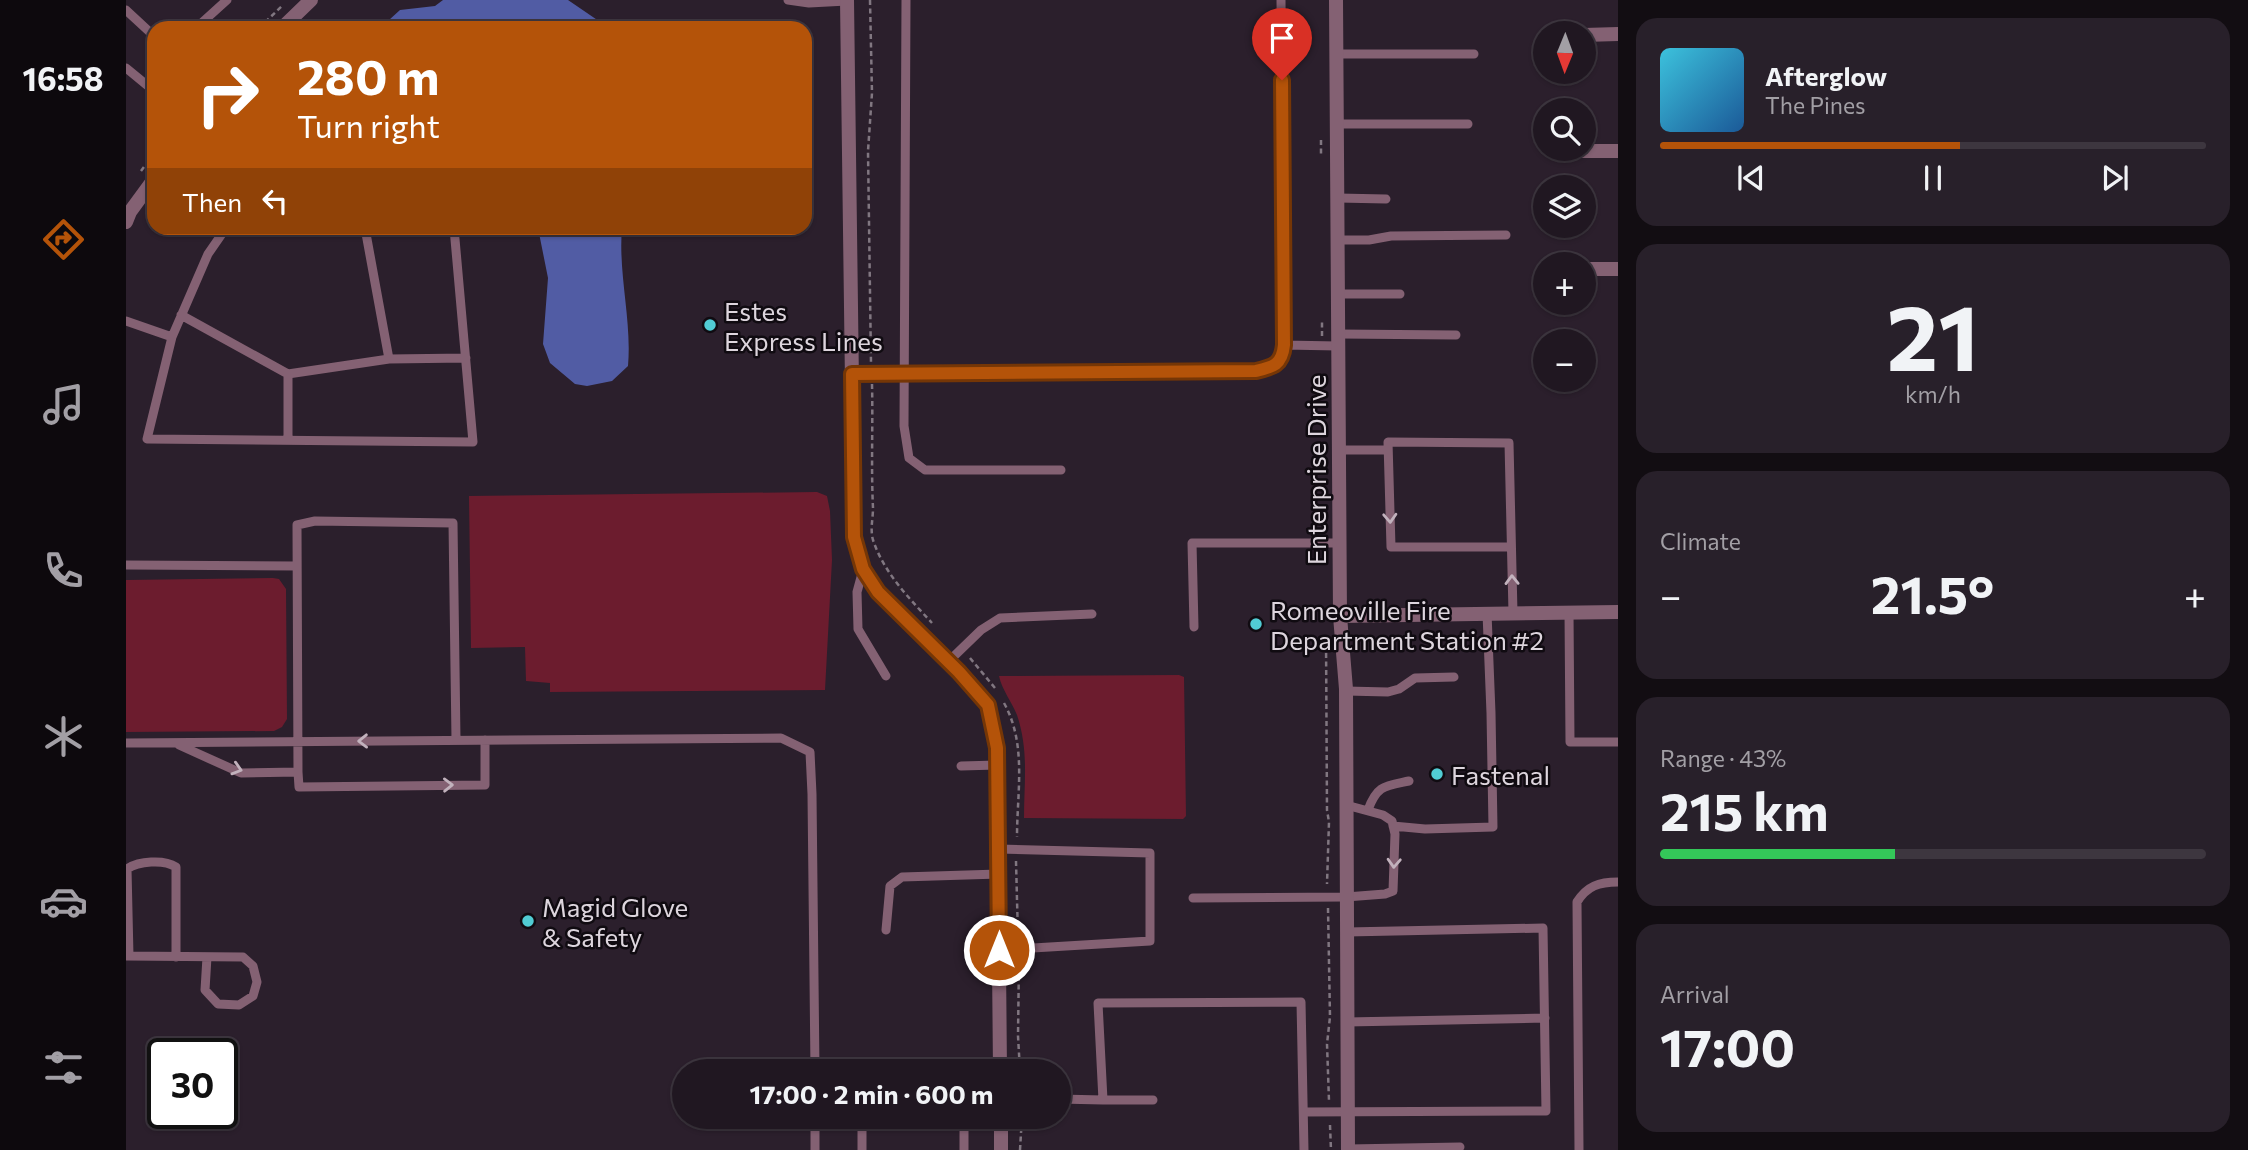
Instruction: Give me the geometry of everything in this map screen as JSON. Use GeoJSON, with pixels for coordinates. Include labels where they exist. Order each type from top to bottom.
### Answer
{"type":"FeatureCollection","features":[{"type":"Feature","properties":{"kind":"street"},"geometry":{"type":"LineString","coordinates":[[290,21],[312,0]]}},
{"type":"Feature","properties":{"kind":"street","name":"Enterprise Drive"},"geometry":{"type":"LineString","coordinates":[[1336,0],[1340,616],[1346,691],[1348,1149]]}},
{"type":"Feature","properties":{"kind":"street"},"geometry":{"type":"LineString","coordinates":[[847,1],[854,537],[863,570],[878,592],[988,705],[997,748],[1000,1059]]}},
{"type":"Feature","properties":{"kind":"street"},"geometry":{"type":"LineString","coordinates":[[1596,35],[1618,34]]}},
{"type":"Feature","properties":{"kind":"street"},"geometry":{"type":"LineString","coordinates":[[1596,151],[1618,151]]}},
{"type":"Feature","properties":{"kind":"street"},"geometry":{"type":"LineString","coordinates":[[127,215],[147,188]]}},
{"type":"Feature","properties":{"kind":"street"},"geometry":{"type":"LineString","coordinates":[[1596,269],[1618,269]]}},
{"type":"Feature","properties":{"kind":"street"},"geometry":{"type":"LineString","coordinates":[[1340,616],[1618,611]]}},
{"type":"Feature","properties":{"kind":"street"},"geometry":{"type":"LineString","coordinates":[[1001,1129],[1001,1150]]}},
{"type":"Feature","properties":{"kind":"lane"},"geometry":{"type":"LineString","coordinates":[[204,21],[227,0]]}},
{"type":"Feature","properties":{"kind":"lane"},"geometry":{"type":"LineString","coordinates":[[788,0],[809,3],[847,1]]}},
{"type":"Feature","properties":{"kind":"lane"},"geometry":{"type":"LineString","coordinates":[[906,0],[903,373],[904,426],[909,458],[925,470],[1061,470]]}},
{"type":"Feature","properties":{"kind":"lane"},"geometry":{"type":"LineString","coordinates":[[852,374],[1256,371],[1274,367],[1283,355],[1284,345],[1281,0]]}},
{"type":"Feature","properties":{"kind":"lane"},"geometry":{"type":"LineString","coordinates":[[126,10],[147,30]]}},
{"type":"Feature","properties":{"kind":"lane"},"geometry":{"type":"LineString","coordinates":[[1337,54],[1474,54]]}},
{"type":"Feature","properties":{"kind":"lane"},"geometry":{"type":"LineString","coordinates":[[126,68],[147,84]]}},
{"type":"Feature","properties":{"kind":"lane"},"geometry":{"type":"LineString","coordinates":[[1337,124],[1468,124]]}},
{"type":"Feature","properties":{"kind":"lane"},"geometry":{"type":"LineString","coordinates":[[1338,198],[1386,199]]}},
{"type":"Feature","properties":{"kind":"lane"},"geometry":{"type":"LineString","coordinates":[[221,235],[208,254],[172,337],[148,439],[473,442],[455,235]]}},
{"type":"Feature","properties":{"kind":"lane"},"geometry":{"type":"LineString","coordinates":[[366,235],[389,359]]}},
{"type":"Feature","properties":{"kind":"lane"},"geometry":{"type":"LineString","coordinates":[[1338,240],[1369,240],[1391,236],[1506,235]]}},
{"type":"Feature","properties":{"kind":"lane"},"geometry":{"type":"LineString","coordinates":[[1338,294],[1400,294]]}},
{"type":"Feature","properties":{"kind":"lane"},"geometry":{"type":"LineString","coordinates":[[181,315],[288,374],[389,359],[466,358]]}},
{"type":"Feature","properties":{"kind":"lane"},"geometry":{"type":"LineString","coordinates":[[126,321],[172,337]]}},
{"type":"Feature","properties":{"kind":"lane"},"geometry":{"type":"LineString","coordinates":[[1284,345],[1456,335]]}},
{"type":"Feature","properties":{"kind":"lane"},"geometry":{"type":"LineString","coordinates":[[288,374],[288,440]]}},
{"type":"Feature","properties":{"kind":"lane"},"geometry":{"type":"LineString","coordinates":[[1511,547],[1391,547],[1388,442],[1509,443],[1513,613]]}},
{"type":"Feature","properties":{"kind":"lane"},"geometry":{"type":"LineString","coordinates":[[1339,450],[1387,450]]}},
{"type":"Feature","properties":{"kind":"lane"},"geometry":{"type":"LineString","coordinates":[[456,740],[453,523],[315,521],[297,525],[299,787],[485,785],[485,740]]}},
{"type":"Feature","properties":{"kind":"lane"},"geometry":{"type":"LineString","coordinates":[[1194,626],[1192,543],[1339,543]]}},
{"type":"Feature","properties":{"kind":"lane"},"geometry":{"type":"LineString","coordinates":[[126,565],[297,566]]}},
{"type":"Feature","properties":{"kind":"lane"},"geometry":{"type":"LineString","coordinates":[[863,570],[857,592],[858,629],[886,676]]}},
{"type":"Feature","properties":{"kind":"lane"},"geometry":{"type":"LineString","coordinates":[[1570,612],[1570,742],[1618,742]]}},
{"type":"Feature","properties":{"kind":"lane"},"geometry":{"type":"LineString","coordinates":[[949,662],[981,630],[1000,618],[1092,614]]}},
{"type":"Feature","properties":{"kind":"lane"},"geometry":{"type":"LineString","coordinates":[[1394,830],[1493,827],[1487,614]]}},
{"type":"Feature","properties":{"kind":"lane"},"geometry":{"type":"LineString","coordinates":[[1346,691],[1388,691],[1399,689],[1415,678],[1454,677]]}},
{"type":"Feature","properties":{"kind":"lane"},"geometry":{"type":"LineString","coordinates":[[126,743],[781,738],[810,752],[815,1059]]}},
{"type":"Feature","properties":{"kind":"lane"},"geometry":{"type":"LineString","coordinates":[[174,743],[241,773],[299,772]]}},
{"type":"Feature","properties":{"kind":"lane"},"geometry":{"type":"LineString","coordinates":[[961,766],[997,765]]}},
{"type":"Feature","properties":{"kind":"lane"},"geometry":{"type":"LineString","coordinates":[[1368,810],[1373,796],[1380,788],[1409,781]]}},
{"type":"Feature","properties":{"kind":"lane"},"geometry":{"type":"LineString","coordinates":[[1193,898],[1346,897],[1392,891],[1392,821],[1383,815],[1346,805]]}},
{"type":"Feature","properties":{"kind":"lane"},"geometry":{"type":"LineString","coordinates":[[999,849],[1150,853],[1150,941],[999,950]]}},
{"type":"Feature","properties":{"kind":"lane"},"geometry":{"type":"LineString","coordinates":[[176,957],[176,867],[170,863],[135,863],[127,869],[127,957],[176,957],[207,957],[243,957],[253,966],[257,982],[253,996],[239,1005],[218,1004],[205,990],[207,957]]}},
{"type":"Feature","properties":{"kind":"lane"},"geometry":{"type":"LineString","coordinates":[[886,930],[890,886],[902,877],[999,874]]}},
{"type":"Feature","properties":{"kind":"lane"},"geometry":{"type":"LineString","coordinates":[[1579,1150],[1577,902],[1585,890],[1603,882],[1618,882]]}},
{"type":"Feature","properties":{"kind":"lane"},"geometry":{"type":"LineString","coordinates":[[1304,1112],[1546,1111],[1543,929],[1346,932]]}},
{"type":"Feature","properties":{"kind":"lane"},"geometry":{"type":"LineString","coordinates":[[1103,1100],[1098,1003],[1301,1002],[1304,1150]]}},
{"type":"Feature","properties":{"kind":"lane"},"geometry":{"type":"LineString","coordinates":[[1347,1022],[1545,1018]]}},
{"type":"Feature","properties":{"kind":"lane"},"geometry":{"type":"LineString","coordinates":[[1071,1099],[1153,1100]]}},
{"type":"Feature","properties":{"kind":"lane"},"geometry":{"type":"LineString","coordinates":[[815,1129],[815,1150]]}},
{"type":"Feature","properties":{"kind":"lane"},"geometry":{"type":"LineString","coordinates":[[862,1129],[862,1150]]}},
{"type":"Feature","properties":{"kind":"lane"},"geometry":{"type":"LineString","coordinates":[[964,1129],[964,1150]]}},
{"type":"Feature","properties":{"kind":"lane"},"geometry":{"type":"LineString","coordinates":[[1348,1149],[1460,1147]]}},
{"type":"Feature","properties":{"kind":"path"},"geometry":{"type":"LineString","coordinates":[[870,0],[872,93],[868,151],[873,509],[871,531],[889,572],[904,593],[940,631]]}},
{"type":"Feature","properties":{"kind":"path"},"geometry":{"type":"LineString","coordinates":[[266,21],[283,5]]}},
{"type":"Feature","properties":{"kind":"path"},"geometry":{"type":"LineString","coordinates":[[961,650],[990,680],[995,689]]}},
{"type":"Feature","properties":{"kind":"path"},"geometry":{"type":"LineString","coordinates":[[1000,697],[1013,720],[1020,785],[1016,849],[1019,1059]]}},
{"type":"Feature","properties":{"kind":"path"},"geometry":{"type":"LineString","coordinates":[[1020,1150],[1021,1129]]}},
{"type":"Feature","properties":{"kind":"shaded area"},"geometry":{"type":"Polygon","coordinates":[[[817,492],[827,496],[832,560],[825,690],[550,692],[550,683],[526,681],[525,647],[471,648],[469,496],[817,492]]]}},
{"type":"Feature","properties":{"kind":"shaded area"},"geometry":{"type":"Polygon","coordinates":[[[279,579],[286,589],[287,719],[282,727],[274,731],[126,732],[126,580],[279,579]]]}},
{"type":"Feature","properties":{"kind":"shaded area"},"geometry":{"type":"Polygon","coordinates":[[[999,676],[1184,677],[1186,816],[1183,819],[1024,818],[1025,766],[1021,728],[999,676]]]}},
{"type":"Feature","properties":{"kind":"water"},"geometry":{"type":"Polygon","coordinates":[[[443,0],[568,0],[599,21],[389,21],[400,10],[435,6],[443,0]]]}},
{"type":"Feature","properties":{"kind":"water"},"geometry":{"type":"Polygon","coordinates":[[[539,235],[622,235],[628,366],[612,381],[587,386],[575,384],[550,363],[543,344],[548,278],[539,235]]]}},
{"type":"Feature","properties":{"kind":"place","name":"Estes Express Lines"},"geometry":{"type":"Point","coordinates":[710,325]}},
{"type":"Feature","properties":{"kind":"place","name":"Romeoville Fire Department Station #2"},"geometry":{"type":"Point","coordinates":[1256,624]}},
{"type":"Feature","properties":{"kind":"place","name":"Fastenal"},"geometry":{"type":"Point","coordinates":[1437,774]}},
{"type":"Feature","properties":{"kind":"place","name":"Magid Glove & Safety"},"geometry":{"type":"Point","coordinates":[528,921]}},
{"type":"Feature","properties":{"kind":"route"},"geometry":{"type":"LineString","coordinates":[[999,950],[997,748],[988,705],[970,682],[878,592],[863,569],[854,537],[852,374],[1256,371],[1274,367],[1283,355],[1284,345],[1282,80]]}}]}
